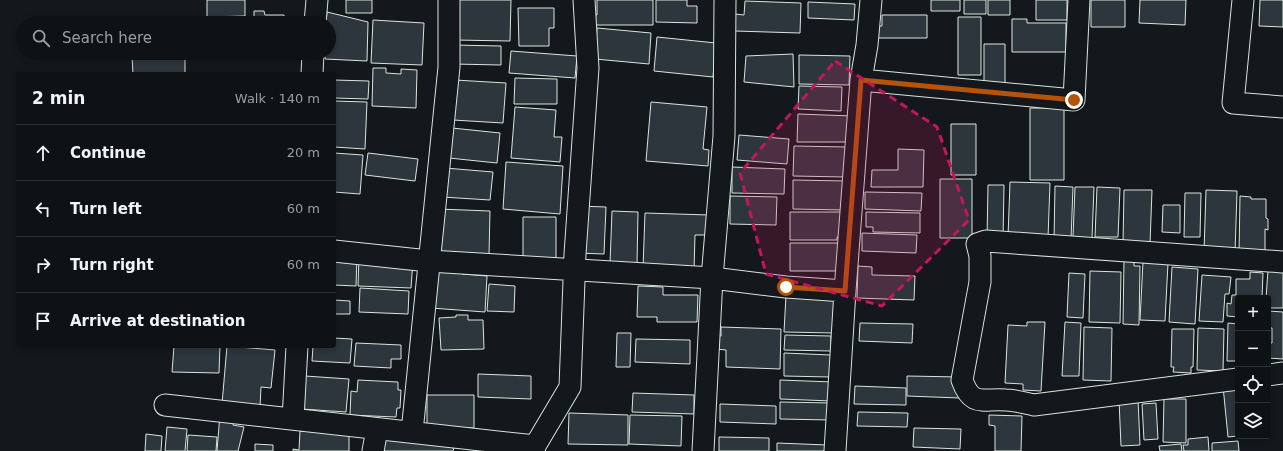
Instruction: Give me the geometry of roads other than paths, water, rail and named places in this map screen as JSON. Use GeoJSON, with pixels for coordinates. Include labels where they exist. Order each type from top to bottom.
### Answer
{"type":"FeatureCollection","features":[{"type":"Feature","properties":{"kind":"street"},"geometry":{"type":"LineString","coordinates":[[316,16],[317,0]]}},
{"type":"Feature","properties":{"kind":"street"},"geometry":{"type":"LineString","coordinates":[[412,432],[449,67],[449,0]]}},
{"type":"Feature","properties":{"kind":"street"},"geometry":{"type":"LineString","coordinates":[[165,405],[412,432],[534,449],[570,387],[574,269],[588,68],[584,0]]}},
{"type":"Feature","properties":{"kind":"street"},"geometry":{"type":"LineString","coordinates":[[703,451],[712,278],[724,136],[725,0]]}},
{"type":"Feature","properties":{"kind":"street"},"geometry":{"type":"LineString","coordinates":[[835,451],[845,291],[861,80],[867,45],[871,0]]}},
{"type":"Feature","properties":{"kind":"street"},"geometry":{"type":"LineString","coordinates":[[861,80],[1074,100],[1079,0]]}},
{"type":"Feature","properties":{"kind":"street"},"geometry":{"type":"LineString","coordinates":[[1242,0],[1233,103],[1283,107]]}},
{"type":"Feature","properties":{"kind":"street"},"geometry":{"type":"LineString","coordinates":[[312,72],[313,60]]}},
{"type":"Feature","properties":{"kind":"street"},"geometry":{"type":"LineString","coordinates":[[1235,379],[1034,405],[1006,400],[980,400],[970,396],[965,390],[962,380],[980,282],[980,256],[978,244],[986,241],[1283,262]]}},
{"type":"Feature","properties":{"kind":"street"},"geometry":{"type":"LineString","coordinates":[[336,251],[429,261],[712,278],[786,287],[845,291]]}},
{"type":"Feature","properties":{"kind":"street"},"geometry":{"type":"LineString","coordinates":[[293,419],[296,348]]}},
{"type":"Feature","properties":{"kind":"street"},"geometry":{"type":"LineString","coordinates":[[1271,375],[1283,374]]}},
{"type":"Feature","properties":{"kind":"street"},"geometry":{"type":"LineString","coordinates":[[373,451],[377,429]]}}]}
